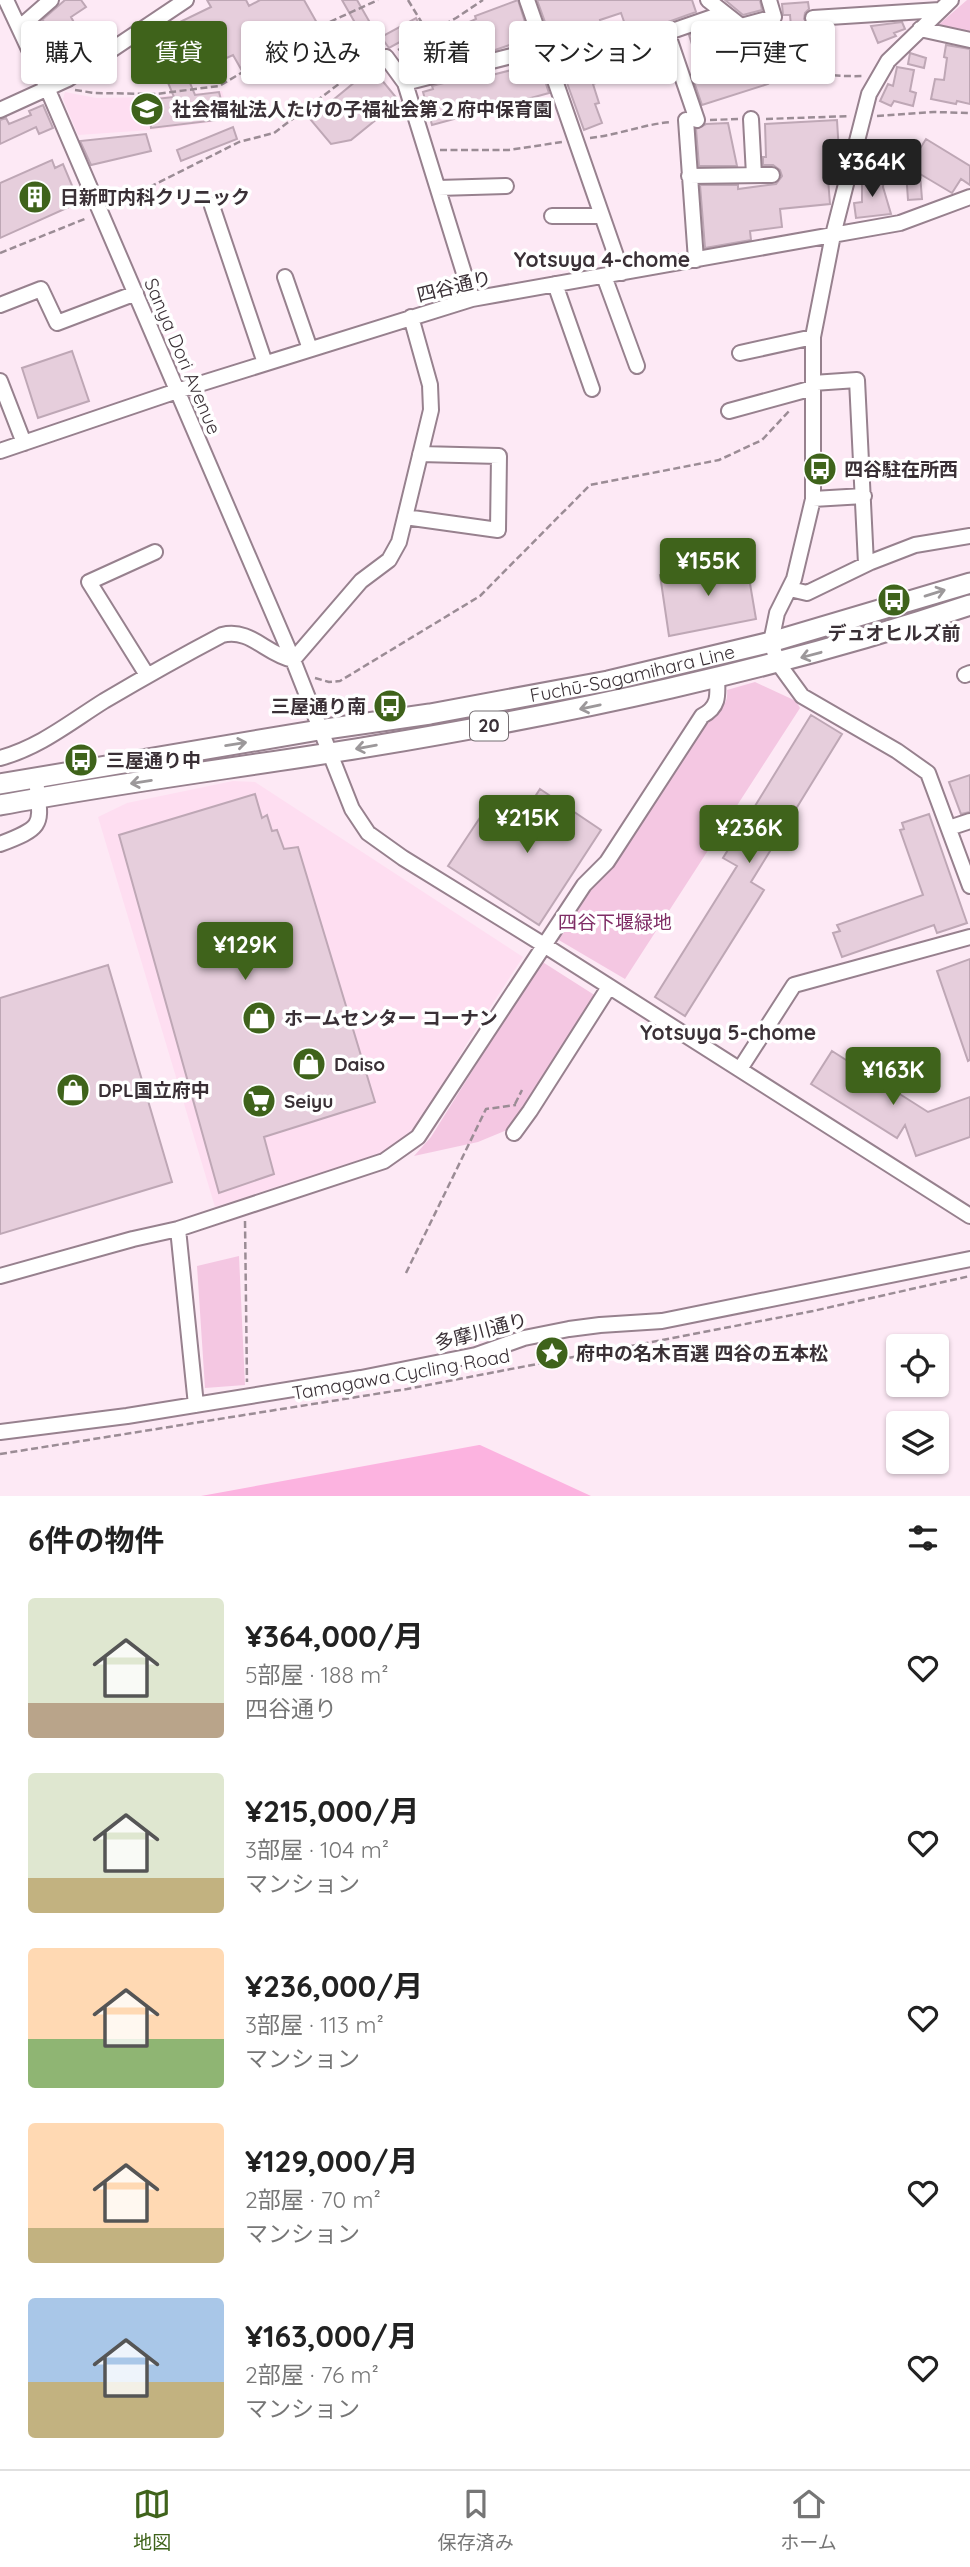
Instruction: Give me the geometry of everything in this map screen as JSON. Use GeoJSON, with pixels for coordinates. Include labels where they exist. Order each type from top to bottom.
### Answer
{"type":"FeatureCollection","features":[{"type":"Feature","properties":{"kind":"main road","name":"Fuchū-Sagamihara Line"},"geometry":{"type":"LineString","coordinates":[[0,784],[430,714],[608,681],[771,642],[970,583]]}},
{"type":"Feature","properties":{"kind":"main road","name":"Fuchū-Sagamihara Line"},"geometry":{"type":"LineString","coordinates":[[0,805],[330,753],[567,711],[816,654],[970,605]]}},
{"type":"Feature","properties":{"kind":"street","name":"Sanya Dori Avenue"},"geometry":{"type":"LineString","coordinates":[[6,0],[136,293],[295,666],[352,809],[368,833],[395,853],[970,1216]]}},
{"type":"Feature","properties":{"kind":"street"},"geometry":{"type":"LineString","coordinates":[[19,28],[51,0]]}},
{"type":"Feature","properties":{"kind":"street"},"geometry":{"type":"LineString","coordinates":[[0,110],[68,79],[186,0]]}},
{"type":"Feature","properties":{"kind":"street"},"geometry":{"type":"LineString","coordinates":[[527,0],[534,21]]}},
{"type":"Feature","properties":{"kind":"street"},"geometry":{"type":"LineString","coordinates":[[708,0],[741,26],[774,17],[769,0]]}},
{"type":"Feature","properties":{"kind":"street"},"geometry":{"type":"LineString","coordinates":[[951,0],[888,61],[869,94],[860,117],[813,337],[813,499],[790,589],[777,613],[771,642],[778,663],[802,696],[897,751],[928,773],[970,886]]}},
{"type":"Feature","properties":{"kind":"street"},"geometry":{"type":"LineString","coordinates":[[813,18],[940,10]]}},
{"type":"Feature","properties":{"kind":"street"},"geometry":{"type":"LineString","coordinates":[[677,29],[724,13]]}},
{"type":"Feature","properties":{"kind":"street"},"geometry":{"type":"LineString","coordinates":[[920,29],[970,40]]}},
{"type":"Feature","properties":{"kind":"street"},"geometry":{"type":"LineString","coordinates":[[386,57],[399,75]]}},
{"type":"Feature","properties":{"kind":"street"},"geometry":{"type":"LineString","coordinates":[[677,69],[691,120],[689,176],[696,260]]}},
{"type":"Feature","properties":{"kind":"street"},"geometry":{"type":"LineString","coordinates":[[405,84],[472,299]]}},
{"type":"Feature","properties":{"kind":"street"},"geometry":{"type":"LineString","coordinates":[[556,84],[622,273]]}},
{"type":"Feature","properties":{"kind":"street"},"geometry":{"type":"LineString","coordinates":[[751,119],[754,175]]}},
{"type":"Feature","properties":{"kind":"street"},"geometry":{"type":"LineString","coordinates":[[689,176],[772,174]]}},
{"type":"Feature","properties":{"kind":"street"},"geometry":{"type":"LineString","coordinates":[[438,188],[506,186]]}},
{"type":"Feature","properties":{"kind":"street","name":"四谷通り"},"geometry":{"type":"LineString","coordinates":[[0,451],[177,391],[472,299],[900,223],[970,197]]}},
{"type":"Feature","properties":{"kind":"street"},"geometry":{"type":"LineString","coordinates":[[212,206],[265,363]]}},
{"type":"Feature","properties":{"kind":"street"},"geometry":{"type":"LineString","coordinates":[[552,216],[602,216]]}},
{"type":"Feature","properties":{"kind":"street"},"geometry":{"type":"LineString","coordinates":[[285,276],[310,349]]}},
{"type":"Feature","properties":{"kind":"street"},"geometry":{"type":"LineString","coordinates":[[604,276],[637,366]]}},
{"type":"Feature","properties":{"kind":"street"},"geometry":{"type":"LineString","coordinates":[[555,284],[592,389]]}},
{"type":"Feature","properties":{"kind":"street"},"geometry":{"type":"LineString","coordinates":[[0,304],[41,289],[57,323],[136,293]]}},
{"type":"Feature","properties":{"kind":"street"},"geometry":{"type":"LineString","coordinates":[[0,758],[23,752],[58,734],[90,710],[147,675],[222,635],[235,632],[250,638],[295,666],[361,581],[389,560],[399,542],[430,410],[430,385],[411,317]]}},
{"type":"Feature","properties":{"kind":"street"},"geometry":{"type":"LineString","coordinates":[[740,353],[813,337]]}},
{"type":"Feature","properties":{"kind":"street"},"geometry":{"type":"LineString","coordinates":[[729,411],[811,387],[857,380],[866,564]]}},
{"type":"Feature","properties":{"kind":"street"},"geometry":{"type":"LineString","coordinates":[[0,381],[24,443]]}},
{"type":"Feature","properties":{"kind":"street"},"geometry":{"type":"LineString","coordinates":[[405,517],[498,530],[499,456],[420,454]]}},
{"type":"Feature","properties":{"kind":"street"},"geometry":{"type":"LineString","coordinates":[[813,499],[864,496]]}},
{"type":"Feature","properties":{"kind":"street"},"geometry":{"type":"LineString","coordinates":[[790,589],[807,593],[866,564],[915,545],[970,536]]}},
{"type":"Feature","properties":{"kind":"street"},"geometry":{"type":"LineString","coordinates":[[147,675],[89,582],[155,552]]}},
{"type":"Feature","properties":{"kind":"street"},"geometry":{"type":"LineString","coordinates":[[0,1276],[178,1229],[384,1161],[418,1137],[584,885],[607,862],[702,716],[711,711],[718,701],[717,678]]}},
{"type":"Feature","properties":{"kind":"street"},"geometry":{"type":"LineString","coordinates":[[0,844],[33,830],[41,816],[36,778]]}},
{"type":"Feature","properties":{"kind":"street"},"geometry":{"type":"LineString","coordinates":[[949,828],[970,821]]}},
{"type":"Feature","properties":{"kind":"street"},"geometry":{"type":"LineString","coordinates":[[740,1069],[794,985],[970,937]]}},
{"type":"Feature","properties":{"kind":"street"},"geometry":{"type":"LineString","coordinates":[[514,1133],[609,986]]}},
{"type":"Feature","properties":{"kind":"street"},"geometry":{"type":"LineString","coordinates":[[178,1229],[196,1405]]}},
{"type":"Feature","properties":{"kind":"street","name":"多摩川通り"},"geometry":{"type":"LineString","coordinates":[[0,1432],[196,1405],[361,1378],[476,1356],[524,1338],[588,1326],[662,1321],[970,1259]]}},
{"type":"Feature","properties":{"kind":"path"},"geometry":{"type":"LineString","coordinates":[[48,90],[156,94],[219,86],[323,24],[378,0]]}},
{"type":"Feature","properties":{"kind":"path"},"geometry":{"type":"LineString","coordinates":[[408,0],[421,21]]}},
{"type":"Feature","properties":{"kind":"path"},"geometry":{"type":"LineString","coordinates":[[448,21],[483,0]]}},
{"type":"Feature","properties":{"kind":"path"},"geometry":{"type":"LineString","coordinates":[[774,17],[793,50],[807,67],[833,76],[880,76]]}},
{"type":"Feature","properties":{"kind":"path"},"geometry":{"type":"LineString","coordinates":[[0,253],[99,212],[239,142],[274,133],[360,68],[399,50]]}},
{"type":"Feature","properties":{"kind":"path"},"geometry":{"type":"LineString","coordinates":[[426,150],[509,150],[612,136],[654,123],[691,120],[970,113]]}},
{"type":"Feature","properties":{"kind":"path"},"geometry":{"type":"LineString","coordinates":[[295,666],[329,682],[340,681],[480,596],[590,485],[719,460],[762,440],[811,387]]}},
{"type":"Feature","properties":{"kind":"path"},"geometry":{"type":"LineString","coordinates":[[515,1104],[522,1090]]}},
{"type":"Feature","properties":{"kind":"path"},"geometry":{"type":"LineString","coordinates":[[406,1273],[486,1109],[515,1104],[530,1111]]}},
{"type":"Feature","properties":{"kind":"path"},"geometry":{"type":"LineString","coordinates":[[244,1206],[247,1396]]}},
{"type":"Feature","properties":{"kind":"path","name":"Tamagawa Cycling Road"},"geometry":{"type":"LineString","coordinates":[[0,1454],[407,1389],[786,1316],[970,1276]]}},
{"type":"Feature","properties":{"kind":"shaded area","name":"社会福祉法人たけの子福祉会第２府中保育園"},"geometry":{"type":"Polygon","coordinates":[[[222,91],[230,120],[78,135],[63,99],[65,92],[96,98],[154,97],[222,91]]]}},
{"type":"Feature","properties":{"kind":"shaded area"},"geometry":{"type":"Polygon","coordinates":[[[233,781],[255,782],[523,957],[467,1043],[419,1128],[387,1151],[215,1207],[98,817],[127,803],[233,781]]]}},
{"type":"Feature","properties":{"kind":"shaded area"},"geometry":{"type":"Polygon","coordinates":[[[479,1445],[591,1496],[201,1496],[479,1445]]]}},
{"type":"Feature","properties":{"kind":"green space"},"geometry":{"type":"Polygon","coordinates":[[[970,0],[970,33],[937,26],[970,0]]]}},
{"type":"Feature","properties":{"kind":"green space","name":"四谷下堰緑地"},"geometry":{"type":"Polygon","coordinates":[[[755,682],[796,701],[800,708],[625,979],[557,939],[590,887],[615,865],[707,720],[724,704],[727,690],[755,682]]]}},
{"type":"Feature","properties":{"kind":"green space","name":"四谷下堰緑地"},"geometry":{"type":"Polygon","coordinates":[[[541,961],[596,996],[512,1128],[478,1142],[414,1156],[431,1137],[541,961]]]}},
{"type":"Feature","properties":{"kind":"green space"},"geometry":{"type":"Polygon","coordinates":[[[239,1256],[245,1385],[205,1388],[197,1266],[239,1256]]]}},
{"type":"Feature","properties":{"kind":"building"},"geometry":{"type":"Polygon","coordinates":[[[65,0],[81,0],[86,7],[71,17],[73,21],[42,20],[65,0]]]}},
{"type":"Feature","properties":{"kind":"building"},"geometry":{"type":"Polygon","coordinates":[[[207,0],[246,0],[249,6],[260,0],[304,0],[316,21],[241,21],[241,69],[233,55],[227,58],[227,21],[182,21],[211,7],[207,0]]]}},
{"type":"Feature","properties":{"kind":"building"},"geometry":{"type":"Polygon","coordinates":[[[342,0],[357,0],[369,21],[354,21],[342,0]]]}},
{"type":"Feature","properties":{"kind":"building"},"geometry":{"type":"Polygon","coordinates":[[[518,0],[525,21],[509,21],[509,45],[495,50],[495,21],[472,21],[476,19],[475,16],[518,0]]]}},
{"type":"Feature","properties":{"kind":"building"},"geometry":{"type":"Polygon","coordinates":[[[537,0],[692,0],[696,12],[671,21],[624,21],[621,13],[600,21],[545,21],[537,0]]]}},
{"type":"Feature","properties":{"kind":"building"},"geometry":{"type":"Polygon","coordinates":[[[725,0],[760,0],[762,10],[743,15],[725,0]]]}},
{"type":"Feature","properties":{"kind":"building"},"geometry":{"type":"Polygon","coordinates":[[[808,2],[806,21],[790,21],[790,15],[783,15],[782,4],[808,2]]]}},
{"type":"Feature","properties":{"kind":"building"},"geometry":{"type":"Polygon","coordinates":[[[902,22],[905,29],[878,43],[871,26],[902,22]]]}},
{"type":"Feature","properties":{"kind":"building"},"geometry":{"type":"Polygon","coordinates":[[[399,27],[399,42],[389,48],[385,42],[385,35],[399,27]]]}},
{"type":"Feature","properties":{"kind":"building"},"geometry":{"type":"Polygon","coordinates":[[[946,45],[970,49],[970,104],[931,99],[935,79],[944,80],[946,45]]]}},
{"type":"Feature","properties":{"kind":"building"},"geometry":{"type":"Polygon","coordinates":[[[910,53],[926,58],[924,68],[908,64],[910,53]]]}},
{"type":"Feature","properties":{"kind":"building"},"geometry":{"type":"Polygon","coordinates":[[[897,67],[914,70],[910,91],[916,93],[913,106],[894,101],[891,106],[880,101],[888,84],[893,86],[897,67]]]}},
{"type":"Feature","properties":{"kind":"building"},"geometry":{"type":"Polygon","coordinates":[[[509,71],[509,84],[546,84],[549,93],[432,125],[423,92],[440,84],[495,84],[495,74],[509,71]]]}},
{"type":"Feature","properties":{"kind":"building"},"geometry":{"type":"Polygon","coordinates":[[[169,84],[190,84],[195,95],[219,92],[226,119],[151,128],[148,100],[174,97],[169,84]]]}},
{"type":"Feature","properties":{"kind":"building"},"geometry":{"type":"Polygon","coordinates":[[[353,84],[385,84],[399,101],[351,140],[331,144],[310,119],[353,84]]]}},
{"type":"Feature","properties":{"kind":"building"},"geometry":{"type":"Polygon","coordinates":[[[567,84],[593,84],[599,103],[595,104],[602,123],[584,130],[567,84]]]}},
{"type":"Feature","properties":{"kind":"building"},"geometry":{"type":"Polygon","coordinates":[[[695,84],[768,84],[702,105],[695,84]]]}},
{"type":"Feature","properties":{"kind":"building"},"geometry":{"type":"Polygon","coordinates":[[[43,105],[53,128],[39,134],[36,127],[0,144],[0,120],[6,118],[9,124],[31,115],[29,111],[43,105]]]}},
{"type":"Feature","properties":{"kind":"building"},"geometry":{"type":"Polygon","coordinates":[[[837,120],[839,153],[826,154],[830,204],[780,209],[782,227],[750,231],[751,240],[705,248],[700,185],[738,185],[738,189],[776,184],[782,176],[780,170],[773,165],[763,165],[763,157],[766,157],[765,124],[837,120]]]}},
{"type":"Feature","properties":{"kind":"building"},"geometry":{"type":"Polygon","coordinates":[[[728,123],[737,166],[699,166],[696,129],[706,124],[728,123]]]}},
{"type":"Feature","properties":{"kind":"building"},"geometry":{"type":"Polygon","coordinates":[[[233,127],[237,139],[181,161],[177,150],[233,127]]]}},
{"type":"Feature","properties":{"kind":"building"},"geometry":{"type":"Polygon","coordinates":[[[146,134],[151,151],[91,165],[80,141],[146,134]]]}},
{"type":"Feature","properties":{"kind":"building"},"geometry":{"type":"Polygon","coordinates":[[[926,139],[970,166],[970,185],[961,179],[952,193],[920,174],[922,199],[908,200],[906,171],[926,139]]]}},
{"type":"Feature","properties":{"kind":"building","name":"日新町内科クリニック"},"geometry":{"type":"Polygon","coordinates":[[[52,160],[55,168],[63,164],[76,195],[65,200],[69,207],[0,238],[0,183],[52,160]]]}},
{"type":"Feature","properties":{"kind":"building"},"geometry":{"type":"Polygon","coordinates":[[[862,178],[884,178],[883,187],[891,214],[856,218],[854,203],[862,202],[862,178]]]}},
{"type":"Feature","properties":{"kind":"building"},"geometry":{"type":"Polygon","coordinates":[[[72,351],[89,401],[38,418],[22,368],[72,351]]]}},
{"type":"Feature","properties":{"kind":"building"},"geometry":{"type":"Polygon","coordinates":[[[746,560],[756,619],[669,636],[660,575],[746,560]]]}},
{"type":"Feature","properties":{"kind":"building"},"geometry":{"type":"Polygon","coordinates":[[[811,715],[842,734],[751,882],[764,890],[685,1016],[655,997],[737,866],[723,858],[811,715]]]}},
{"type":"Feature","properties":{"kind":"building"},"geometry":{"type":"Polygon","coordinates":[[[970,775],[970,812],[961,814],[949,782],[970,775]]]}},
{"type":"Feature","properties":{"kind":"building"},"geometry":{"type":"Polygon","coordinates":[[[540,789],[601,830],[539,925],[448,866],[483,813],[500,823],[504,818],[516,826],[540,789]]]}},
{"type":"Feature","properties":{"kind":"building"},"geometry":{"type":"Polygon","coordinates":[[[255,794],[262,818],[267,815],[272,831],[277,830],[284,849],[298,847],[375,1102],[264,1137],[274,1174],[219,1193],[119,835],[255,794]]]}},
{"type":"Feature","properties":{"kind":"building"},"geometry":{"type":"Polygon","coordinates":[[[929,814],[967,923],[937,933],[934,925],[842,957],[833,933],[840,931],[837,925],[923,895],[900,830],[904,829],[902,823],[929,814]]]}},
{"type":"Feature","properties":{"kind":"building"},"geometry":{"type":"Polygon","coordinates":[[[970,959],[970,1060],[968,1061],[937,971],[970,959]]]}},
{"type":"Feature","properties":{"kind":"building","name":"DPL国立府中"},"geometry":{"type":"Polygon","coordinates":[[[108,965],[172,1182],[0,1234],[0,998],[108,965]]]}},
{"type":"Feature","properties":{"kind":"building"},"geometry":{"type":"Polygon","coordinates":[[[832,1051],[928,1112],[970,1097],[970,1137],[916,1156],[905,1125],[897,1138],[811,1084],[832,1051]]]}},
{"type":"Feature","properties":{"kind":"place","name":"社会福祉法人たけの子福祉会第２府中保育園"},"geometry":{"type":"Point","coordinates":[147,109]}},
{"type":"Feature","properties":{"kind":"place","name":"日新町内科クリニック"},"geometry":{"type":"Point","coordinates":[35,197]}},
{"type":"Feature","properties":{"kind":"place","name":"四谷駐在所西"},"geometry":{"type":"Point","coordinates":[820,469]}},
{"type":"Feature","properties":{"kind":"place","name":"デュオヒルズ前"},"geometry":{"type":"Point","coordinates":[894,600]}},
{"type":"Feature","properties":{"kind":"place","name":"三屋通り南"},"geometry":{"type":"Point","coordinates":[390,706]}},
{"type":"Feature","properties":{"kind":"place","name":"三屋通り中"},"geometry":{"type":"Point","coordinates":[81,760]}},
{"type":"Feature","properties":{"kind":"place","name":"ホームセンター コーナン"},"geometry":{"type":"Point","coordinates":[259,1018]}},
{"type":"Feature","properties":{"kind":"place","name":"Daiso"},"geometry":{"type":"Point","coordinates":[309,1064]}},
{"type":"Feature","properties":{"kind":"place","name":"DPL国立府中"},"geometry":{"type":"Point","coordinates":[73,1090]}},
{"type":"Feature","properties":{"kind":"place","name":"Seiyu"},"geometry":{"type":"Point","coordinates":[259,1101]}},
{"type":"Feature","properties":{"kind":"place","name":"府中の名木百選 四谷の五本松"},"geometry":{"type":"Point","coordinates":[552,1353]}},
{"type":"Feature","properties":{"kind":"district","name":"Yotsuya 4-chome"},"geometry":{"type":"Point","coordinates":[602,260]}},
{"type":"Feature","properties":{"kind":"district","name":"Yotsuya 5-chome"},"geometry":{"type":"Point","coordinates":[728,1033]}}]}
